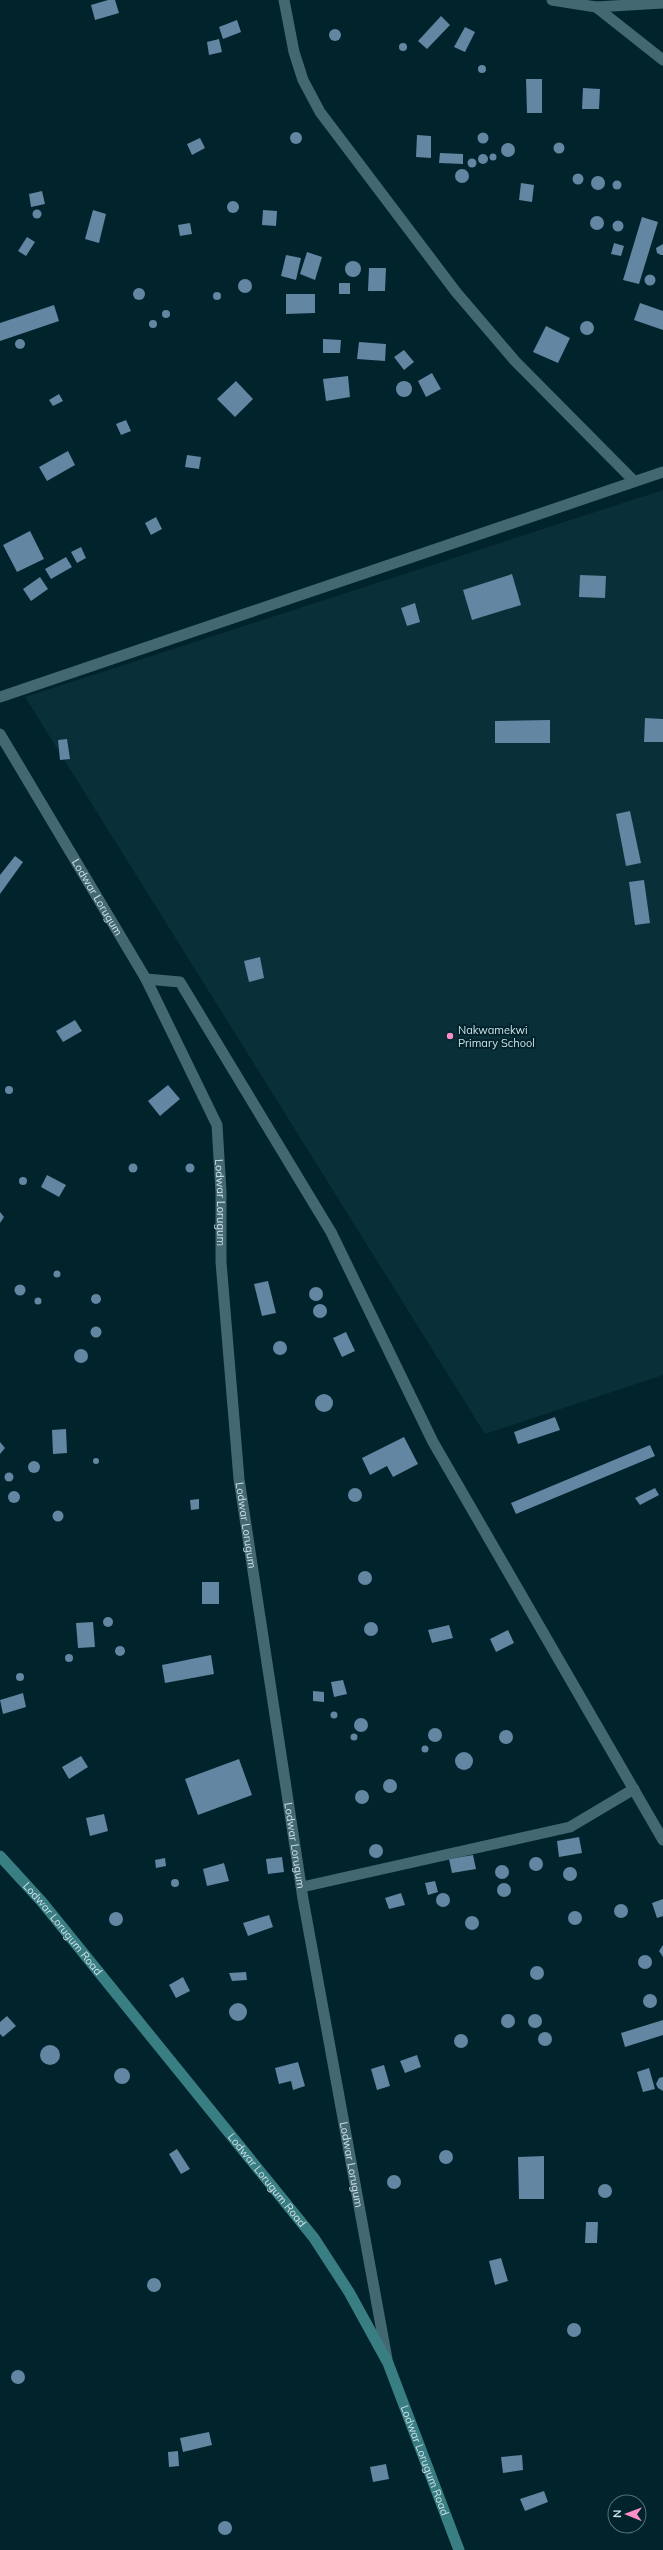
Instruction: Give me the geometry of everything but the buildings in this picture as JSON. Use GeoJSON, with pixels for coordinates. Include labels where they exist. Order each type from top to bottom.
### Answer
{"type":"FeatureCollection","features":[{"type":"Feature","properties":{"kind":"main road","name":"Lodwar Lorugum Road"},"geometry":{"type":"LineString","coordinates":[[0,1856],[42,1902],[314,2238],[349,2292],[388,2363],[459,2550]]}},
{"type":"Feature","properties":{"kind":"street"},"geometry":{"type":"LineString","coordinates":[[284,0],[294,52],[303,80],[320,112],[456,292],[515,360],[634,481]]}},
{"type":"Feature","properties":{"kind":"street"},"geometry":{"type":"LineString","coordinates":[[552,0],[596,7],[663,3]]}},
{"type":"Feature","properties":{"kind":"street"},"geometry":{"type":"LineString","coordinates":[[596,7],[663,60]]}},
{"type":"Feature","properties":{"kind":"street"},"geometry":{"type":"LineString","coordinates":[[0,697],[663,472]]}},
{"type":"Feature","properties":{"kind":"street","name":"Lodwar Lorugum"},"geometry":{"type":"LineString","coordinates":[[0,734],[146,979],[217,1125],[221,1192],[221,1254],[239,1479],[302,1887],[388,2363]]}},
{"type":"Feature","properties":{"kind":"street"},"geometry":{"type":"LineString","coordinates":[[146,979],[180,982],[331,1232],[433,1442],[663,1840]]}},
{"type":"Feature","properties":{"kind":"street"},"geometry":{"type":"LineString","coordinates":[[302,1887],[570,1827],[634,1789]]}},
{"type":"Feature","properties":{"kind":"shaded area","name":"Nakwamekwi Primary School"},"geometry":{"type":"Polygon","coordinates":[[[663,490],[663,1375],[485,1434],[25,697],[663,490]]]}},
{"type":"Feature","properties":{"kind":"place","name":"Nakwamekwi Primary School"},"geometry":{"type":"Point","coordinates":[450,1036]}}]}
